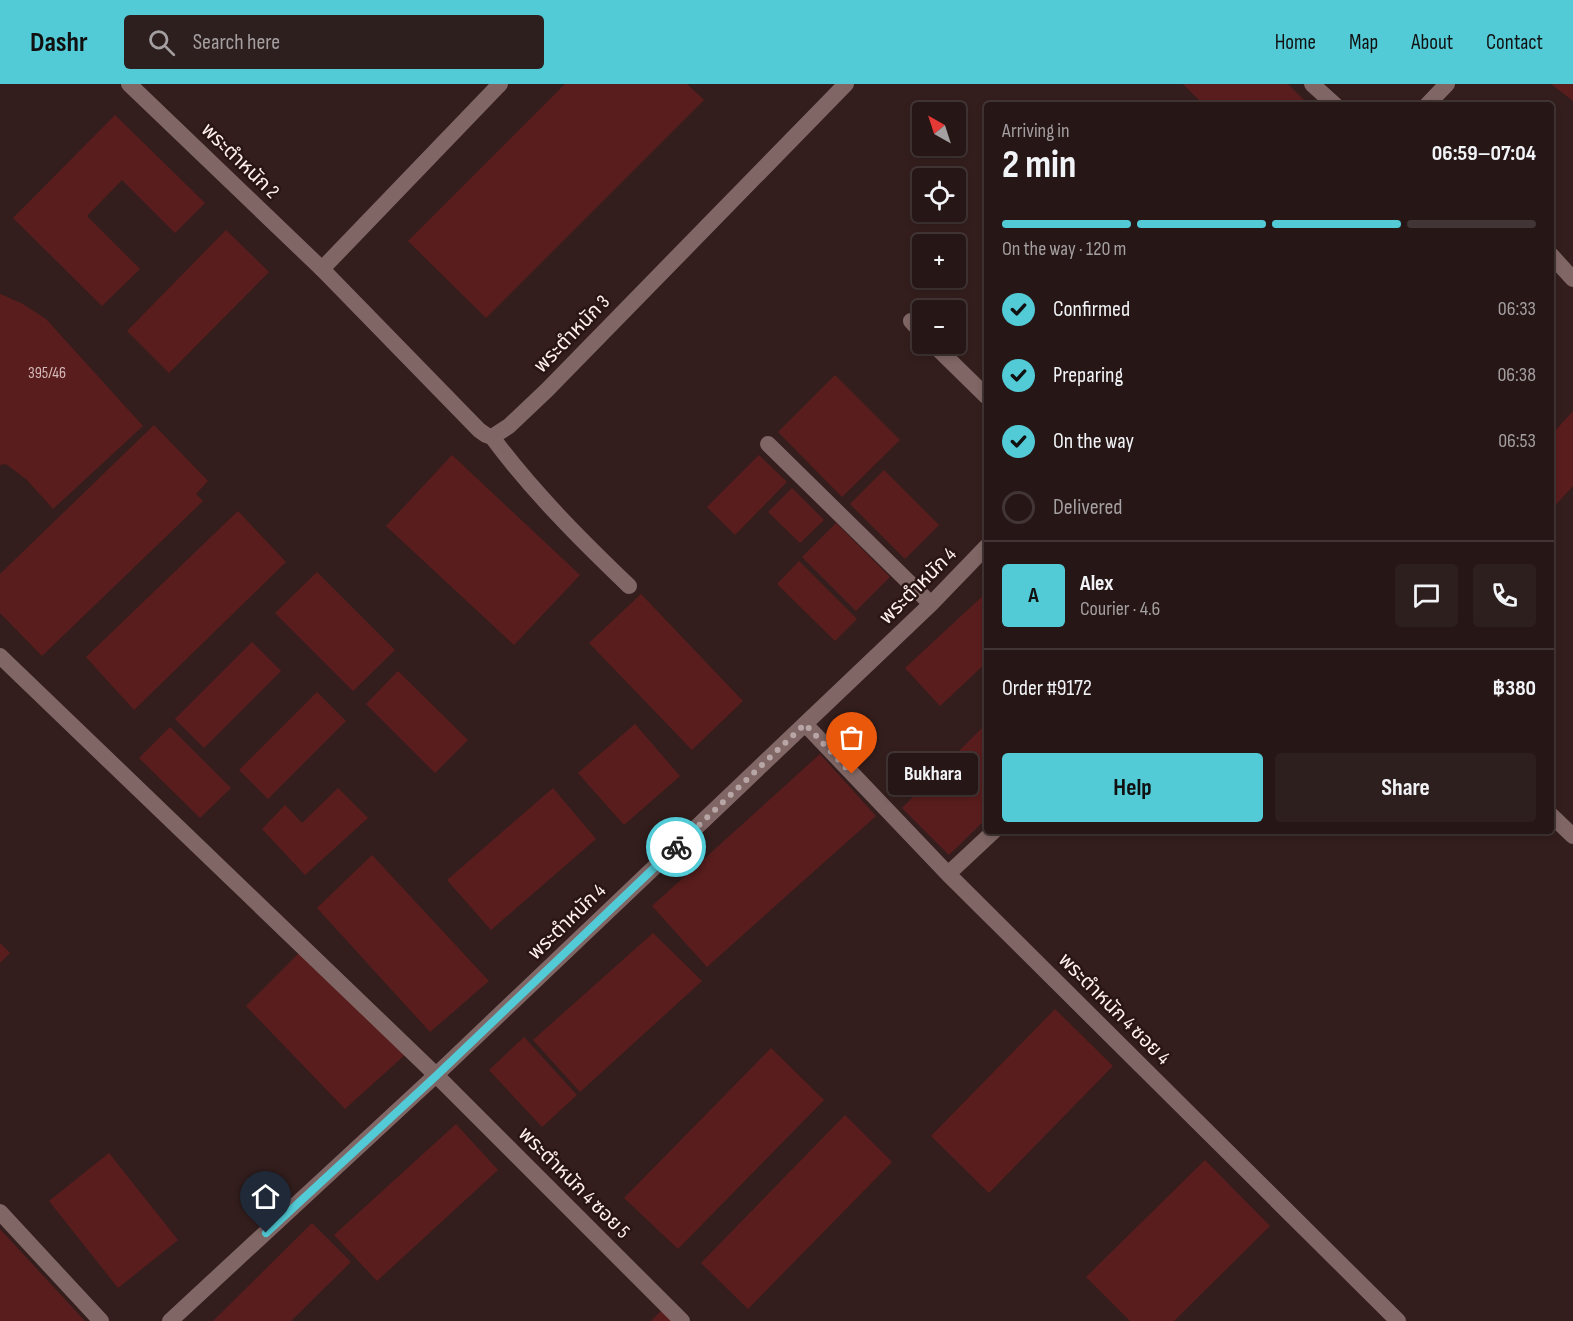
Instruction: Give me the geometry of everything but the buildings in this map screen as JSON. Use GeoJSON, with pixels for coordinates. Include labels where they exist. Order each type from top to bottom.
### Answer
{"type":"FeatureCollection","features":[{"type":"Feature","properties":{"kind":"street","name":"พระตำหนัก 2"},"geometry":{"type":"LineString","coordinates":[[129,84],[322,269]]}},
{"type":"Feature","properties":{"kind":"street"},"geometry":{"type":"LineString","coordinates":[[500,84],[322,269],[479,430],[492,437],[553,510],[629,586]]}},
{"type":"Feature","properties":{"kind":"street","name":"พระตำหนัก 3"},"geometry":{"type":"LineString","coordinates":[[492,437],[509,426],[547,390],[846,84]]}},
{"type":"Feature","properties":{"kind":"street"},"geometry":{"type":"LineString","coordinates":[[1312,84],[1332,102]]}},
{"type":"Feature","properties":{"kind":"street"},"geometry":{"type":"LineString","coordinates":[[1430,102],[1447,84]]}},
{"type":"Feature","properties":{"kind":"street"},"geometry":{"type":"LineString","coordinates":[[1554,258],[1573,279]]}},
{"type":"Feature","properties":{"kind":"street"},"geometry":{"type":"LineString","coordinates":[[943,354],[984,394]]}},
{"type":"Feature","properties":{"kind":"street"},"geometry":{"type":"LineString","coordinates":[[768,444],[931,604]]}},
{"type":"Feature","properties":{"kind":"street","name":"พระตำหนัก 4"},"geometry":{"type":"LineString","coordinates":[[171,1321],[436,1076],[931,604],[984,549]]}},
{"type":"Feature","properties":{"kind":"street","name":"พระตำหนัก 4 ซอย 5"},"geometry":{"type":"LineString","coordinates":[[0,656],[436,1076],[682,1321]]}},
{"type":"Feature","properties":{"kind":"street","name":"พระตำหนัก 4 ซอย 4"},"geometry":{"type":"LineString","coordinates":[[805,724],[948,874],[1398,1321]]}},
{"type":"Feature","properties":{"kind":"street"},"geometry":{"type":"LineString","coordinates":[[1554,818],[1573,836]]}},
{"type":"Feature","properties":{"kind":"street"},"geometry":{"type":"LineString","coordinates":[[948,874],[991,834]]}},
{"type":"Feature","properties":{"kind":"street"},"geometry":{"type":"LineString","coordinates":[[0,1212],[101,1321]]}},
{"type":"Feature","properties":{"kind":"way so far"},"geometry":{"type":"LineString","coordinates":[[676,847],[805,724],[852,774]]}},
{"type":"Feature","properties":{"kind":"place","name":"Bukhara"},"geometry":{"type":"Point","coordinates":[852,774]}},
{"type":"Feature","properties":{"kind":"route"},"geometry":{"type":"LineString","coordinates":[[266,1233],[436,1076],[676,847]]}}]}
